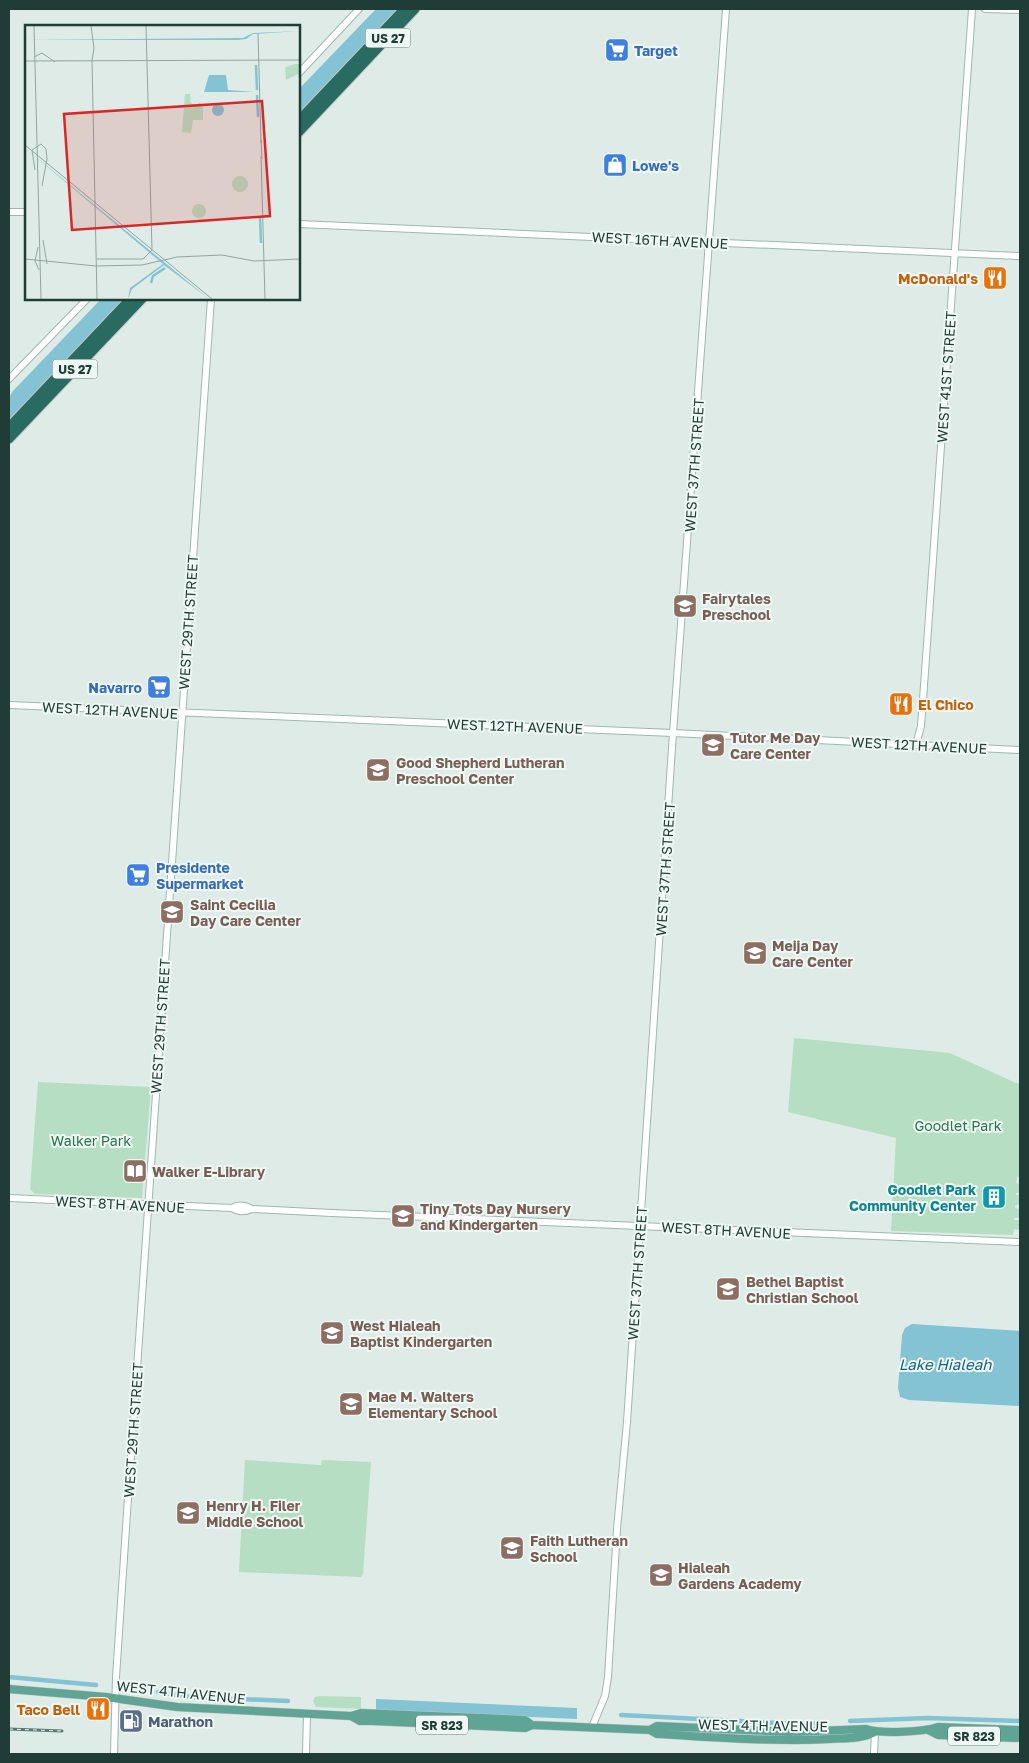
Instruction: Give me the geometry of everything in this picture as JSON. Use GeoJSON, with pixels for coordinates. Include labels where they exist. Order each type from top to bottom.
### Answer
{"type":"FeatureCollection","features":[{"type":"Feature","properties":{"kind":"highway","name":"US 27"},"geometry":{"type":"LineString","coordinates":[[300,119],[404,9]]}},
{"type":"Feature","properties":{"kind":"highway","name":"US 27"},"geometry":{"type":"LineString","coordinates":[[300,131],[415,9]]}},
{"type":"Feature","properties":{"kind":"highway","name":"US 27"},"geometry":{"type":"LineString","coordinates":[[9,427],[129,300]]}},
{"type":"Feature","properties":{"kind":"highway","name":"US 27"},"geometry":{"type":"LineString","coordinates":[[9,440],[141,300]]}},
{"type":"Feature","properties":{"kind":"main road","name":"WEST 4TH AVENUE"},"geometry":{"type":"LineString","coordinates":[[9,1689],[115,1698],[177,1707],[351,1716],[360,1713],[525,1720],[532,1725]]}},
{"type":"Feature","properties":{"kind":"main road","name":"WEST 4TH AVENUE"},"geometry":{"type":"LineString","coordinates":[[351,1716],[360,1721],[525,1728],[532,1725],[592,1727],[650,1730],[657,1734],[686,1736],[815,1740],[865,1737],[875,1732]]}},
{"type":"Feature","properties":{"kind":"main road"},"geometry":{"type":"LineString","coordinates":[[435,1724],[440,1718],[446,1717]]}},
{"type":"Feature","properties":{"kind":"main road","name":"WEST 4TH AVENUE"},"geometry":{"type":"LineString","coordinates":[[650,1730],[657,1726],[790,1732],[866,1729],[875,1732],[928,1730],[938,1727],[1018,1730],[1020,1732]]}},
{"type":"Feature","properties":{"kind":"main road"},"geometry":{"type":"LineString","coordinates":[[686,1736],[689,1730],[694,1728]]}},
{"type":"Feature","properties":{"kind":"main road","name":"WEST 4TH AVENUE"},"geometry":{"type":"LineString","coordinates":[[928,1730],[938,1735],[1017,1738],[1020,1736]]}},
{"type":"Feature","properties":{"kind":"street"},"geometry":{"type":"LineString","coordinates":[[300,72],[359,9]]}},
{"type":"Feature","properties":{"kind":"street","name":"WEST 37TH STREET"},"geometry":{"type":"LineString","coordinates":[[592,1727],[605,1696],[607,1684],[726,9]]}},
{"type":"Feature","properties":{"kind":"street","name":"WEST 41ST STREET"},"geometry":{"type":"LineString","coordinates":[[916,745],[921,726],[926,667],[972,9]]}},
{"type":"Feature","properties":{"kind":"street"},"geometry":{"type":"LineString","coordinates":[[985,9],[1020,10]]}},
{"type":"Feature","properties":{"kind":"street"},"geometry":{"type":"LineString","coordinates":[[9,212],[25,212]]}},
{"type":"Feature","properties":{"kind":"street","name":"WEST 16TH AVENUE"},"geometry":{"type":"LineString","coordinates":[[300,224],[1020,256]]}},
{"type":"Feature","properties":{"kind":"street"},"geometry":{"type":"LineString","coordinates":[[9,379],[86,300]]}},
{"type":"Feature","properties":{"kind":"street","name":"WEST 29TH STREET"},"geometry":{"type":"LineString","coordinates":[[114,1754],[115,1698],[181,713],[187,653],[211,300]]}},
{"type":"Feature","properties":{"kind":"street","name":"WEST 12TH AVENUE"},"geometry":{"type":"LineString","coordinates":[[9,705],[674,733],[1020,750]]}},
{"type":"Feature","properties":{"kind":"street","name":"WEST 8TH AVENUE"},"geometry":{"type":"LineString","coordinates":[[9,1198],[232,1208],[236,1211],[252,1209],[1020,1242]]}},
{"type":"Feature","properties":{"kind":"street"},"geometry":{"type":"LineString","coordinates":[[306,1754],[307,1714]]}},
{"type":"Feature","properties":{"kind":"street"},"geometry":{"type":"LineString","coordinates":[[874,1754],[875,1732]]}},
{"type":"Feature","properties":{"kind":"green space","name":"Goodlet Park"},"geometry":{"type":"Polygon","coordinates":[[[794,1038],[950,1053],[1016,1083],[1020,1083],[1020,1177],[1017,1177],[1016,1183],[1020,1184],[1020,1193],[1016,1193],[1016,1195],[1020,1195],[1020,1205],[1015,1205],[1015,1208],[1020,1209],[1020,1218],[1014,1218],[1014,1220],[1020,1220],[1020,1230],[1014,1229],[1013,1235],[891,1231],[896,1138],[788,1112],[794,1038]]]}},
{"type":"Feature","properties":{"kind":"green space","name":"Walker Park"},"geometry":{"type":"Polygon","coordinates":[[[38,1082],[151,1087],[142,1198],[35,1194],[30,1189],[38,1082]]]}},
{"type":"Feature","properties":{"kind":"green space"},"geometry":{"type":"Polygon","coordinates":[[[245,1460],[321,1465],[322,1460],[371,1462],[363,1574],[361,1577],[239,1572],[245,1460]]]}},
{"type":"Feature","properties":{"kind":"green space"},"geometry":{"type":"Polygon","coordinates":[[[315,1697],[361,1697],[361,1709],[316,1707],[313,1701],[315,1697]]]}},
{"type":"Feature","properties":{"kind":"water"},"geometry":{"type":"Polygon","coordinates":[[[376,9],[398,9],[300,113],[300,88],[376,9]]]}},
{"type":"Feature","properties":{"kind":"water"},"geometry":{"type":"Polygon","coordinates":[[[100,300],[123,300],[9,421],[9,398],[12,392],[100,300]]]}},
{"type":"Feature","properties":{"kind":"water","name":"Lake Hialeah"},"geometry":{"type":"Polygon","coordinates":[[[912,1324],[1020,1331],[1020,1406],[909,1400],[900,1397],[898,1388],[902,1335],[905,1328],[912,1324]]]}},
{"type":"Feature","properties":{"kind":"water"},"geometry":{"type":"Polygon","coordinates":[[[376,1699],[577,1708],[577,1719],[376,1710],[376,1699]]]}},
{"type":"Feature","properties":{"kind":"waterway"},"geometry":{"type":"LineString","coordinates":[[9,1677],[96,1685]]}},
{"type":"Feature","properties":{"kind":"waterway"},"geometry":{"type":"LineString","coordinates":[[158,1692],[190,1697],[288,1701]]}},
{"type":"Feature","properties":{"kind":"waterway"},"geometry":{"type":"LineString","coordinates":[[621,1715],[799,1724],[826,1723]]}},
{"type":"Feature","properties":{"kind":"waterway"},"geometry":{"type":"LineString","coordinates":[[850,1721],[928,1718],[1020,1721]]}},
{"type":"Feature","properties":{"kind":"railway"},"geometry":{"type":"LineString","coordinates":[[9,1729],[62,1731]]}},
{"type":"Feature","properties":{"kind":"place","name":"Target"},"geometry":{"type":"Point","coordinates":[617,50]}},
{"type":"Feature","properties":{"kind":"place","name":"Lowe's"},"geometry":{"type":"Point","coordinates":[615,165]}},
{"type":"Feature","properties":{"kind":"place","name":"McDonald's"},"geometry":{"type":"Point","coordinates":[995,278]}},
{"type":"Feature","properties":{"kind":"place","name":"Fairytales Preschool"},"geometry":{"type":"Point","coordinates":[685,606]}},
{"type":"Feature","properties":{"kind":"place","name":"Navarro"},"geometry":{"type":"Point","coordinates":[159,687]}},
{"type":"Feature","properties":{"kind":"place","name":"El Chico"},"geometry":{"type":"Point","coordinates":[901,704]}},
{"type":"Feature","properties":{"kind":"place","name":"Tutor Me Day Care Center"},"geometry":{"type":"Point","coordinates":[713,745]}},
{"type":"Feature","properties":{"kind":"place","name":"Good Shepherd Lutheran Preschool Center"},"geometry":{"type":"Point","coordinates":[378,770]}},
{"type":"Feature","properties":{"kind":"place","name":"Presidente Supermarket"},"geometry":{"type":"Point","coordinates":[138,875]}},
{"type":"Feature","properties":{"kind":"place","name":"Saint Cecilia Day Care Center"},"geometry":{"type":"Point","coordinates":[172,912]}},
{"type":"Feature","properties":{"kind":"place","name":"Meija Day Care Center"},"geometry":{"type":"Point","coordinates":[755,953]}},
{"type":"Feature","properties":{"kind":"place","name":"Walker E-Library"},"geometry":{"type":"Point","coordinates":[135,1171]}},
{"type":"Feature","properties":{"kind":"place","name":"Goodlet Park Community Center"},"geometry":{"type":"Point","coordinates":[994,1197]}},
{"type":"Feature","properties":{"kind":"place","name":"Tiny Tots Day Nursery and Kindergarten"},"geometry":{"type":"Point","coordinates":[403,1216]}},
{"type":"Feature","properties":{"kind":"place","name":"Bethel Baptist Christian School"},"geometry":{"type":"Point","coordinates":[728,1289]}},
{"type":"Feature","properties":{"kind":"place","name":"West Hialeah Baptist Kindergarten"},"geometry":{"type":"Point","coordinates":[332,1333]}},
{"type":"Feature","properties":{"kind":"place","name":"Mae M. Walters Elementary School"},"geometry":{"type":"Point","coordinates":[351,1404]}},
{"type":"Feature","properties":{"kind":"place","name":"Henry H. Filer Middle School"},"geometry":{"type":"Point","coordinates":[188,1513]}},
{"type":"Feature","properties":{"kind":"place","name":"Faith Lutheran School"},"geometry":{"type":"Point","coordinates":[512,1548]}},
{"type":"Feature","properties":{"kind":"place","name":"Hialeah Gardens Academy"},"geometry":{"type":"Point","coordinates":[661,1575]}},
{"type":"Feature","properties":{"kind":"place","name":"Taco Bell"},"geometry":{"type":"Point","coordinates":[98,1709]}},
{"type":"Feature","properties":{"kind":"place","name":"Marathon"},"geometry":{"type":"Point","coordinates":[131,1721]}}]}
